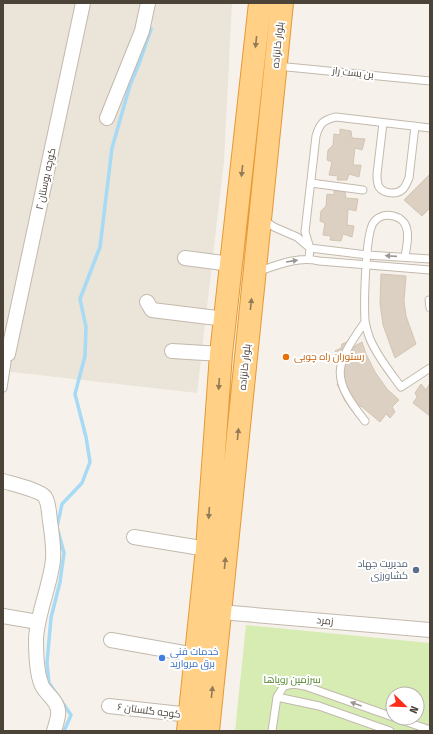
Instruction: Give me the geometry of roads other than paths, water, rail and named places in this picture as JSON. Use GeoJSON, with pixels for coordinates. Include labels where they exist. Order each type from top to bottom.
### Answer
{"type":"FeatureCollection","features":[{"type":"Feature","properties":{"kind":"highway","name":"بلوار خانزاده"},"geometry":{"type":"LineString","coordinates":[[189,723],[196,655],[215,601],[207,549],[221,354],[260,3]]}},
{"type":"Feature","properties":{"kind":"highway","name":"بلوار خانزاده"},"geometry":{"type":"LineString","coordinates":[[208,731],[215,601],[255,272],[282,3]]}},
{"type":"Feature","properties":{"kind":"street","name":"کوچه بوستان ۲"},"geometry":{"type":"LineString","coordinates":[[6,359],[83,3]]}},
{"type":"Feature","properties":{"kind":"street"},"geometry":{"type":"LineString","coordinates":[[107,118],[142,31],[148,3]]}},
{"type":"Feature","properties":{"kind":"street"},"geometry":{"type":"LineString","coordinates":[[185,258],[231,264]]}},
{"type":"Feature","properties":{"kind":"street"},"geometry":{"type":"LineString","coordinates":[[147,302],[152,310],[226,319]]}},
{"type":"Feature","properties":{"kind":"street"},"geometry":{"type":"LineString","coordinates":[[172,351],[221,354]]}},
{"type":"Feature","properties":{"kind":"street"},"geometry":{"type":"LineString","coordinates":[[3,481],[40,493],[45,498],[49,510],[53,560],[48,586],[38,622],[36,640],[39,676],[43,689],[56,703],[59,711],[54,731]]}},
{"type":"Feature","properties":{"kind":"street"},"geometry":{"type":"LineString","coordinates":[[134,537],[207,549]]}},
{"type":"Feature","properties":{"kind":"street","name":"زمرد"},"geometry":{"type":"LineString","coordinates":[[215,601],[430,630]]}},
{"type":"Feature","properties":{"kind":"street"},"geometry":{"type":"LineString","coordinates":[[3,616],[38,622]]}},
{"type":"Feature","properties":{"kind":"street"},"geometry":{"type":"LineString","coordinates":[[111,640],[196,655]]}},
{"type":"Feature","properties":{"kind":"street","name":"کوچه گلستان ۶"},"geometry":{"type":"LineString","coordinates":[[109,706],[189,723]]}},
{"type":"Feature","properties":{"kind":"lane","name":"بن بست راز"},"geometry":{"type":"LineString","coordinates":[[275,66],[430,81]]}},
{"type":"Feature","properties":{"kind":"lane"},"geometry":{"type":"LineString","coordinates":[[309,258],[310,248],[305,232],[316,136],[323,121],[336,117],[430,128]]}},
{"type":"Feature","properties":{"kind":"lane"},"geometry":{"type":"LineString","coordinates":[[383,123],[377,182],[382,190],[388,192],[399,192],[403,189],[409,178],[415,126]]}},
{"type":"Feature","properties":{"kind":"lane"},"geometry":{"type":"LineString","coordinates":[[311,183],[363,190]]}},
{"type":"Feature","properties":{"kind":"lane"},"geometry":{"type":"LineString","coordinates":[[406,257],[408,230],[405,224],[394,216],[383,215],[378,218],[372,225],[367,255],[365,322],[370,339],[389,371],[401,387],[430,368]]}},
{"type":"Feature","properties":{"kind":"lane"},"geometry":{"type":"LineString","coordinates":[[260,217],[274,228],[297,237],[310,248],[367,255],[430,259]]}},
{"type":"Feature","properties":{"kind":"lane"},"geometry":{"type":"LineString","coordinates":[[255,272],[285,262],[309,258],[366,265],[430,270]]}},
{"type":"Feature","properties":{"kind":"lane"},"geometry":{"type":"LineString","coordinates":[[365,322],[348,345],[343,357],[340,374],[344,390],[352,404],[366,421]]}},
{"type":"Feature","properties":{"kind":"lane"},"geometry":{"type":"LineString","coordinates":[[3,388],[6,359]]}},
{"type":"Feature","properties":{"kind":"lane"},"geometry":{"type":"LineString","coordinates":[[272,731],[277,697],[284,686],[293,684],[305,686],[385,714]]}},
{"type":"Feature","properties":{"kind":"lane"},"geometry":{"type":"LineString","coordinates":[[277,697],[319,706],[390,731]]}},
{"type":"Feature","properties":{"kind":"lane"},"geometry":{"type":"LineString","coordinates":[[419,726],[430,730]]}},
{"type":"Feature","properties":{"kind":"waterway"},"geometry":{"type":"LineString","coordinates":[[64,731],[71,715],[49,683],[47,663],[51,618],[60,582],[64,553],[57,527],[62,504],[82,483],[90,462],[86,437],[75,394],[85,356],[86,327],[80,299],[100,247],[112,148],[130,85],[151,29]]}},
{"type":"Feature","properties":{"kind":"place","name":"رستوران راه چوبی"},"geometry":{"type":"Point","coordinates":[286,357]}},
{"type":"Feature","properties":{"kind":"place","name":"مدیریت جهاد کشاورزی"},"geometry":{"type":"Point","coordinates":[416,570]}},
{"type":"Feature","properties":{"kind":"place","name":"خدمات فنی برق مروارید"},"geometry":{"type":"Point","coordinates":[162,658]}},
{"type":"Feature","properties":{"kind":"park label","name":"سرزمین رویاها"},"geometry":{"type":"Point","coordinates":[292,680]}}]}
